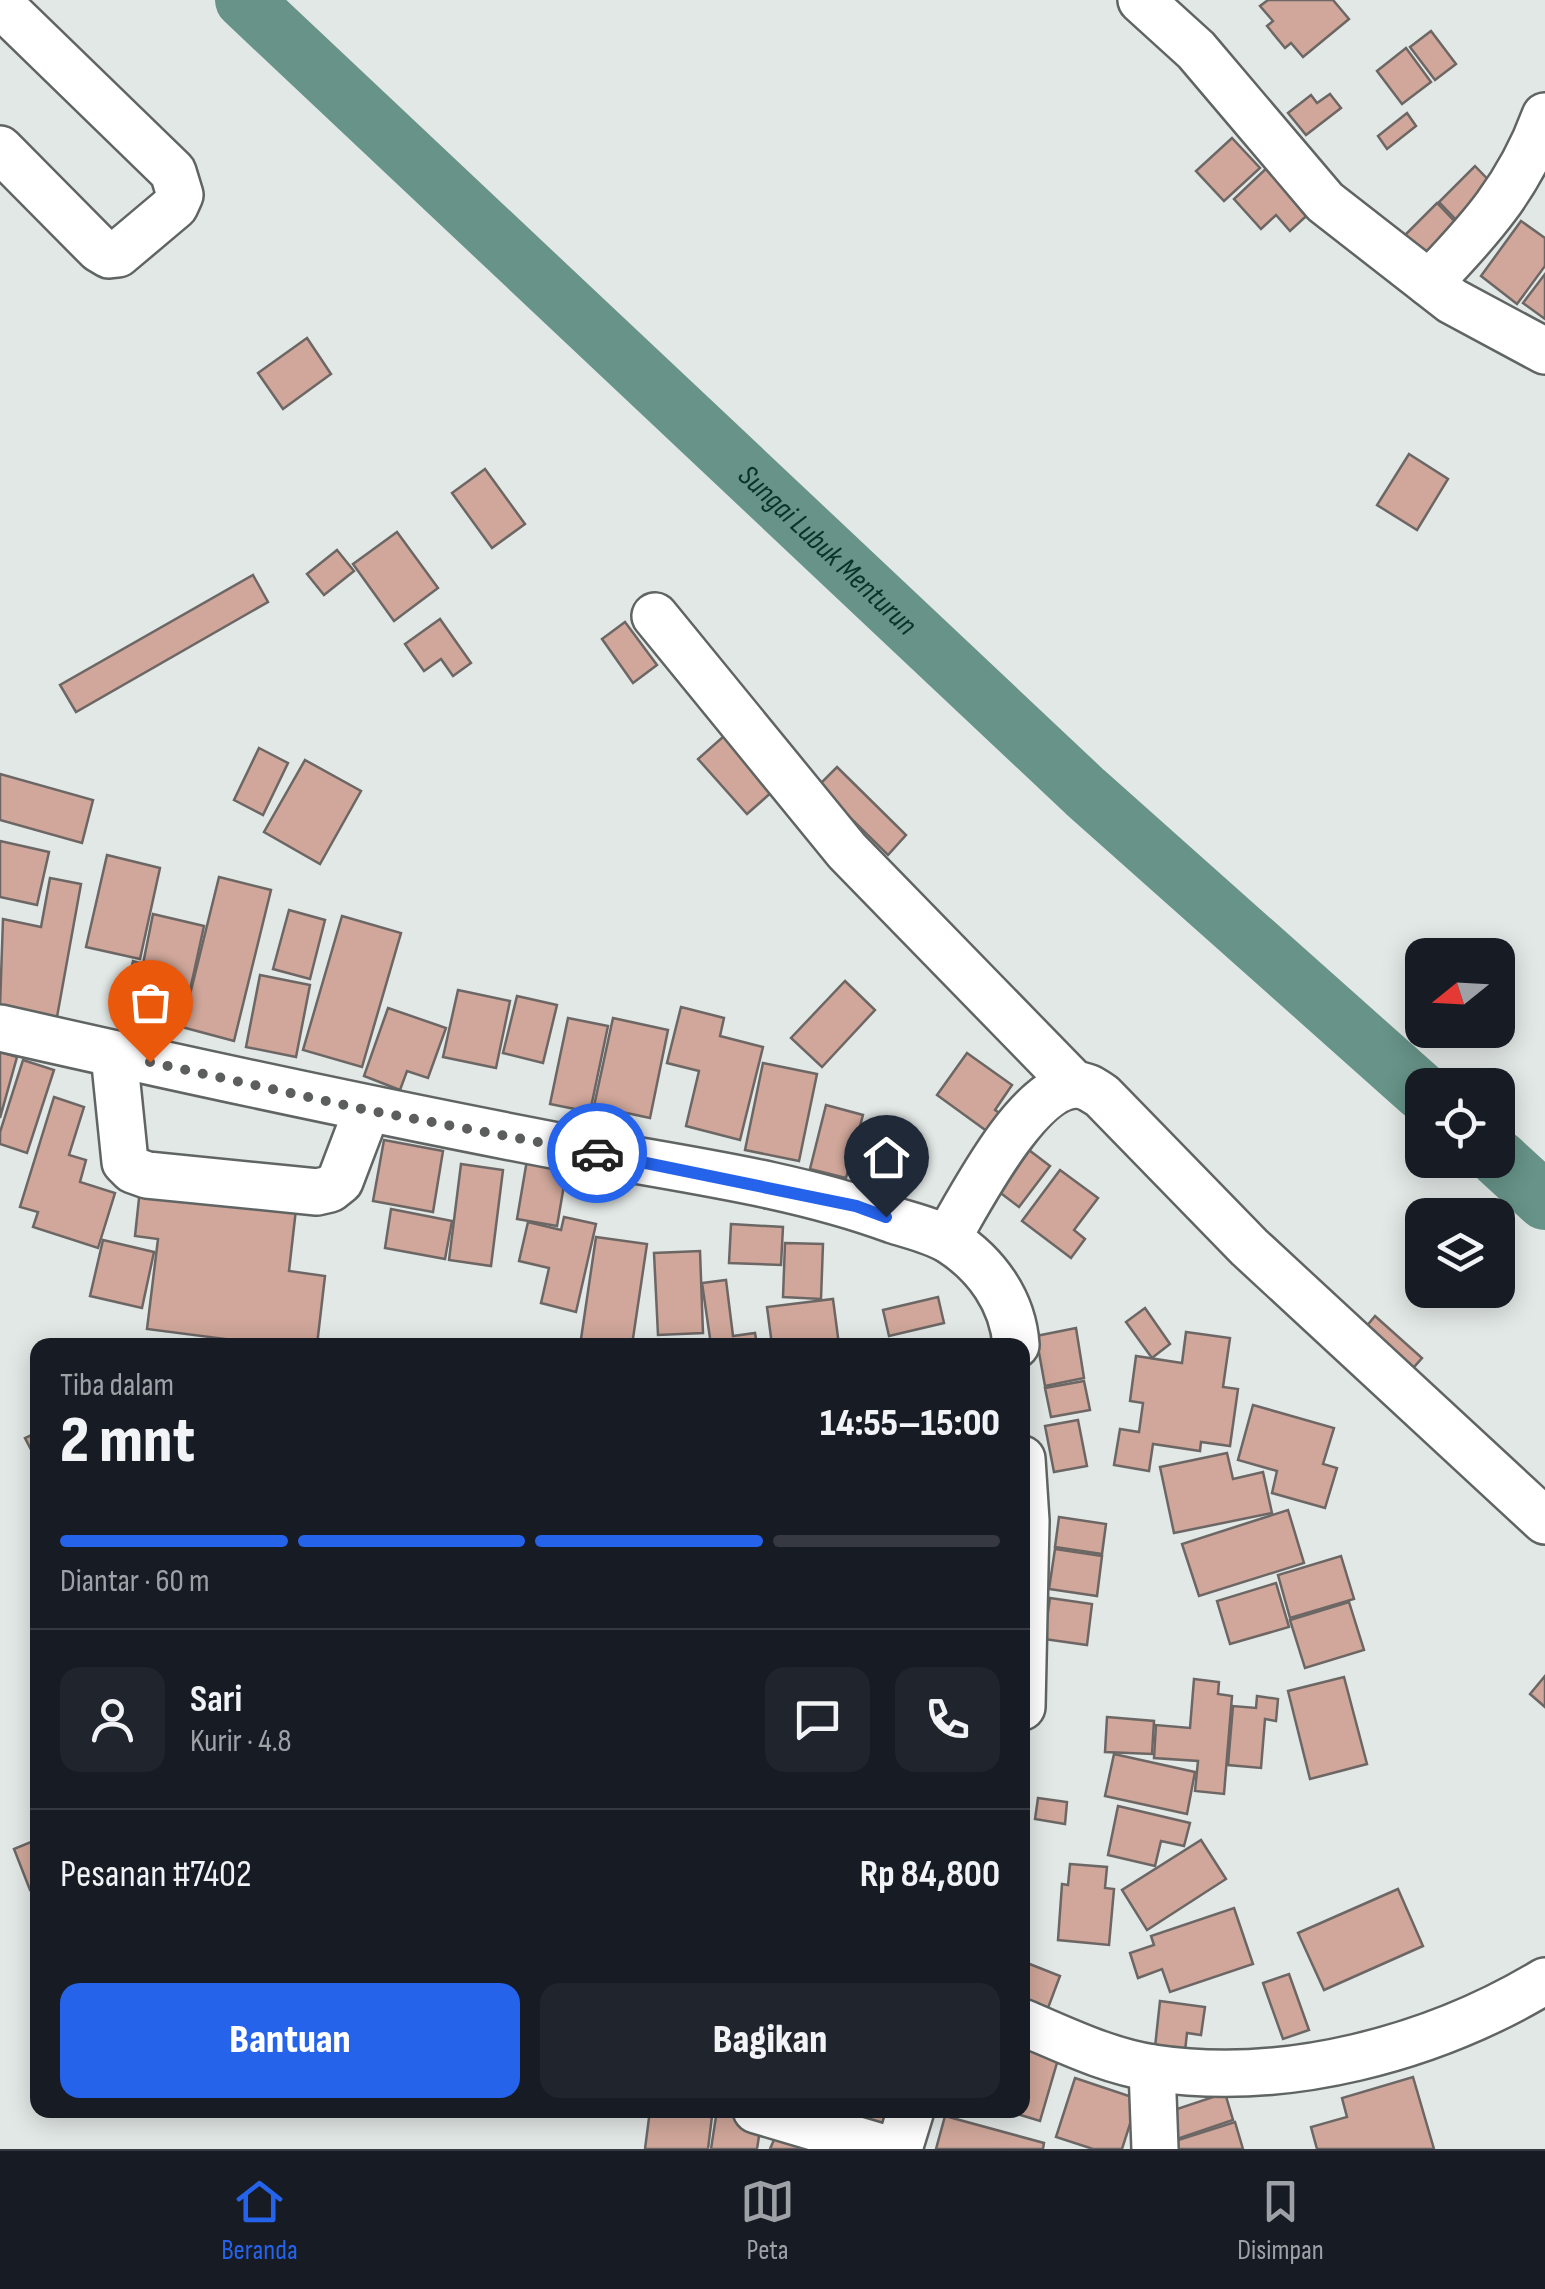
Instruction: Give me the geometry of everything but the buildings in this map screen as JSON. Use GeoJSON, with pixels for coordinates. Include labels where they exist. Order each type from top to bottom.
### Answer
{"type":"FeatureCollection","features":[{"type":"Feature","properties":{"kind":"street"},"geometry":{"type":"LineString","coordinates":[[1141,0],[1196,50],[1325,202],[1452,301],[1545,350]]}},
{"type":"Feature","properties":{"kind":"street"},"geometry":{"type":"LineString","coordinates":[[0,4],[173,172],[180,195],[175,206],[118,254],[109,255],[98,249],[0,149]]}},
{"type":"Feature","properties":{"kind":"street"},"geometry":{"type":"LineString","coordinates":[[1429,283],[1514,185],[1545,116]]}},
{"type":"Feature","properties":{"kind":"street"},"geometry":{"type":"LineString","coordinates":[[655,616],[846,852],[1075,1085]]}},
{"type":"Feature","properties":{"kind":"street"},"geometry":{"type":"LineString","coordinates":[[0,1028],[367,1110],[711,1174],[856,1206],[947,1239],[991,1276],[1005,1302],[1014,1338]]}},
{"type":"Feature","properties":{"kind":"street"},"geometry":{"type":"LineString","coordinates":[[114,1054],[125,1162],[146,1176],[317,1192],[340,1181],[367,1110]]}},
{"type":"Feature","properties":{"kind":"street"},"geometry":{"type":"LineString","coordinates":[[947,1239],[1008,1138],[1043,1102],[1064,1088],[1090,1088],[1249,1246],[1545,1521]]}},
{"type":"Feature","properties":{"kind":"street"},"geometry":{"type":"LineString","coordinates":[[1030,2025],[1089,2051],[1152,2068],[1229,2073],[1290,2068],[1363,2056],[1436,2033],[1545,1981]]}},
{"type":"Feature","properties":{"kind":"street"},"geometry":{"type":"LineString","coordinates":[[1152,2068],[1155,2149]]}},
{"type":"Feature","properties":{"kind":"street"},"geometry":{"type":"LineString","coordinates":[[783,2118],[888,2149]]}},
{"type":"Feature","properties":{"kind":"street"},"geometry":{"type":"LineString","coordinates":[[898,2149],[908,2118]]}},
{"type":"Feature","properties":{"kind":"waterway","name":"Sungai Lubuk Menturun"},"geometry":{"type":"LineString","coordinates":[[244,0],[1085,792],[1405,1077]]}},
{"type":"Feature","properties":{"kind":"waterway","name":"Sungai Lubuk Menturun"},"geometry":{"type":"LineString","coordinates":[[1515,1174],[1545,1201]]}},
{"type":"Feature","properties":{"kind":"way so far"},"geometry":{"type":"LineString","coordinates":[[150,1062],[367,1110],[597,1153]]}},
{"type":"Feature","properties":{"kind":"route"},"geometry":{"type":"LineString","coordinates":[[597,1153],[856,1206],[886,1217]]}}]}
